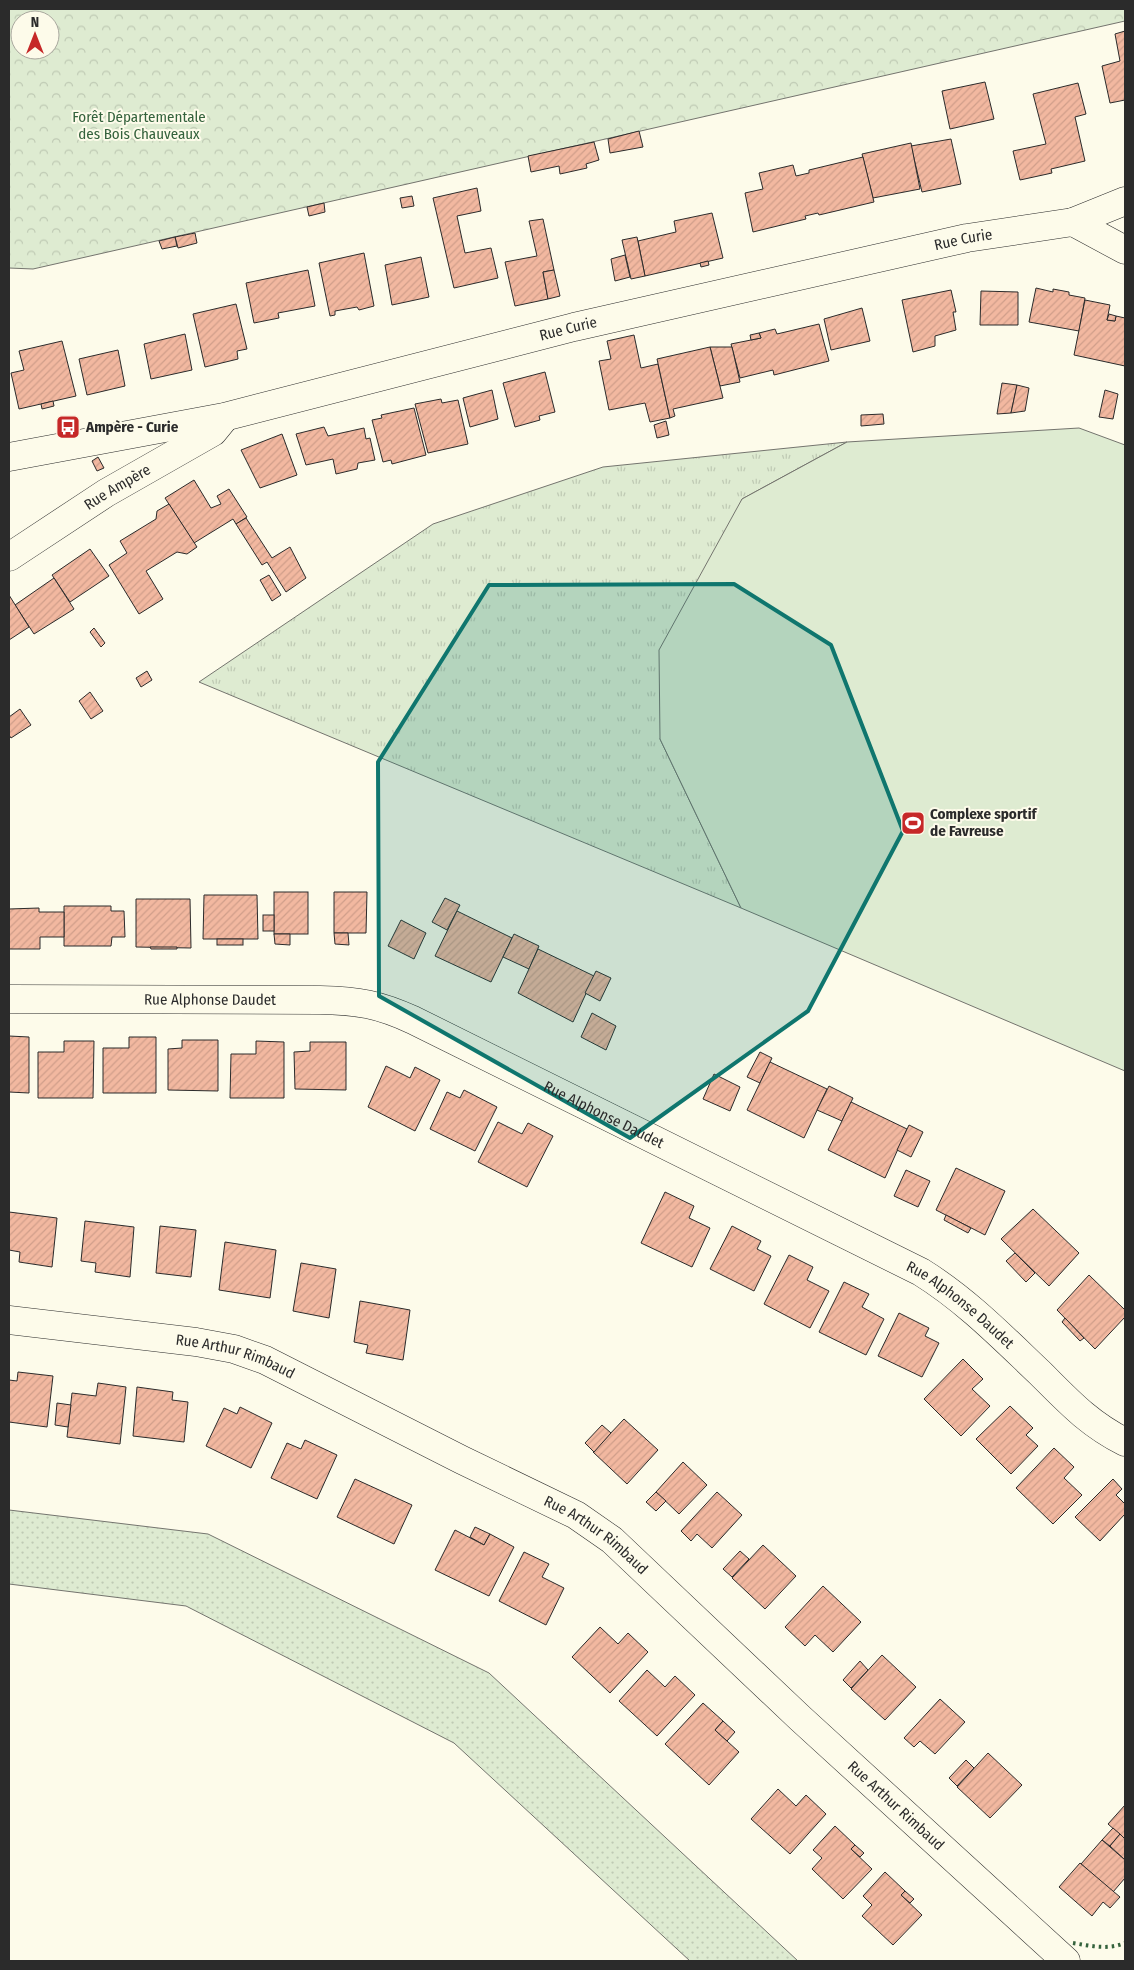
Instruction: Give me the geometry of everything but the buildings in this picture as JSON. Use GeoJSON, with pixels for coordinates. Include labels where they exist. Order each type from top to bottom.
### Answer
{"type":"FeatureCollection","features":[{"type":"Feature","properties":{"kind":"street","name":"Rue Curie"},"geometry":{"type":"LineString","coordinates":[[9,457],[224,418],[574,327],[967,238],[1073,222],[1125,201]]}},
{"type":"Feature","properties":{"kind":"street"},"geometry":{"type":"LineString","coordinates":[[1073,222],[1125,250]]}},
{"type":"Feature","properties":{"kind":"street","name":"Rue Ampère"},"geometry":{"type":"LineString","coordinates":[[9,557],[106,493],[213,432],[224,418]]}},
{"type":"Feature","properties":{"kind":"street","name":"Rue Alphonse Daudet"},"geometry":{"type":"LineString","coordinates":[[9,1000],[320,1000],[354,1001],[385,1007],[921,1272],[970,1305],[1079,1413],[1111,1435],[1125,1442]]}},
{"type":"Feature","properties":{"kind":"street","name":"Rue Arthur Rimbaud"},"geometry":{"type":"LineString","coordinates":[[9,1320],[196,1342],[234,1349],[249,1354],[265,1360],[462,1460],[576,1515],[612,1540],[800,1718],[1066,1961]]}},
{"type":"Feature","properties":{"kind":"highlighted area"},"geometry":{"type":"Polygon","coordinates":[[[734,584],[831,645],[903,831],[808,1011],[630,1138],[379,996],[378,762],[489,585],[734,584]]]}},
{"type":"Feature","properties":{"kind":"green space","name":"Forêt Départementale des Bois Chauveaux"},"geometry":{"type":"Polygon","coordinates":[[[9,9],[1125,9],[1125,21],[33,269],[9,268],[9,9]]]}},
{"type":"Feature","properties":{"kind":"green space","name":"Complexe sportif de Favreuse"},"geometry":{"type":"Polygon","coordinates":[[[1079,428],[1125,445],[1125,1071],[741,908],[660,739],[659,650],[742,499],[847,442],[1079,428]]]}},
{"type":"Feature","properties":{"kind":"green space"},"geometry":{"type":"Polygon","coordinates":[[[847,442],[742,499],[660,739],[741,908],[199,682],[433,524],[603,467],[847,442]]]}},
{"type":"Feature","properties":{"kind":"green space"},"geometry":{"type":"Polygon","coordinates":[[[9,1510],[208,1534],[489,1673],[798,1961],[690,1961],[454,1743],[186,1606],[9,1584],[9,1510]]]}},
{"type":"Feature","properties":{"kind":"hedge"},"geometry":{"type":"LineString","coordinates":[[1073,1943],[1106,1947],[1125,1943]]}},
{"type":"Feature","properties":{"kind":"place","name":"Ampère - Curie"},"geometry":{"type":"Point","coordinates":[68,427]}},
{"type":"Feature","properties":{"kind":"place","name":"Complexe sportif de Favreuse"},"geometry":{"type":"Point","coordinates":[913,823]}}]}
